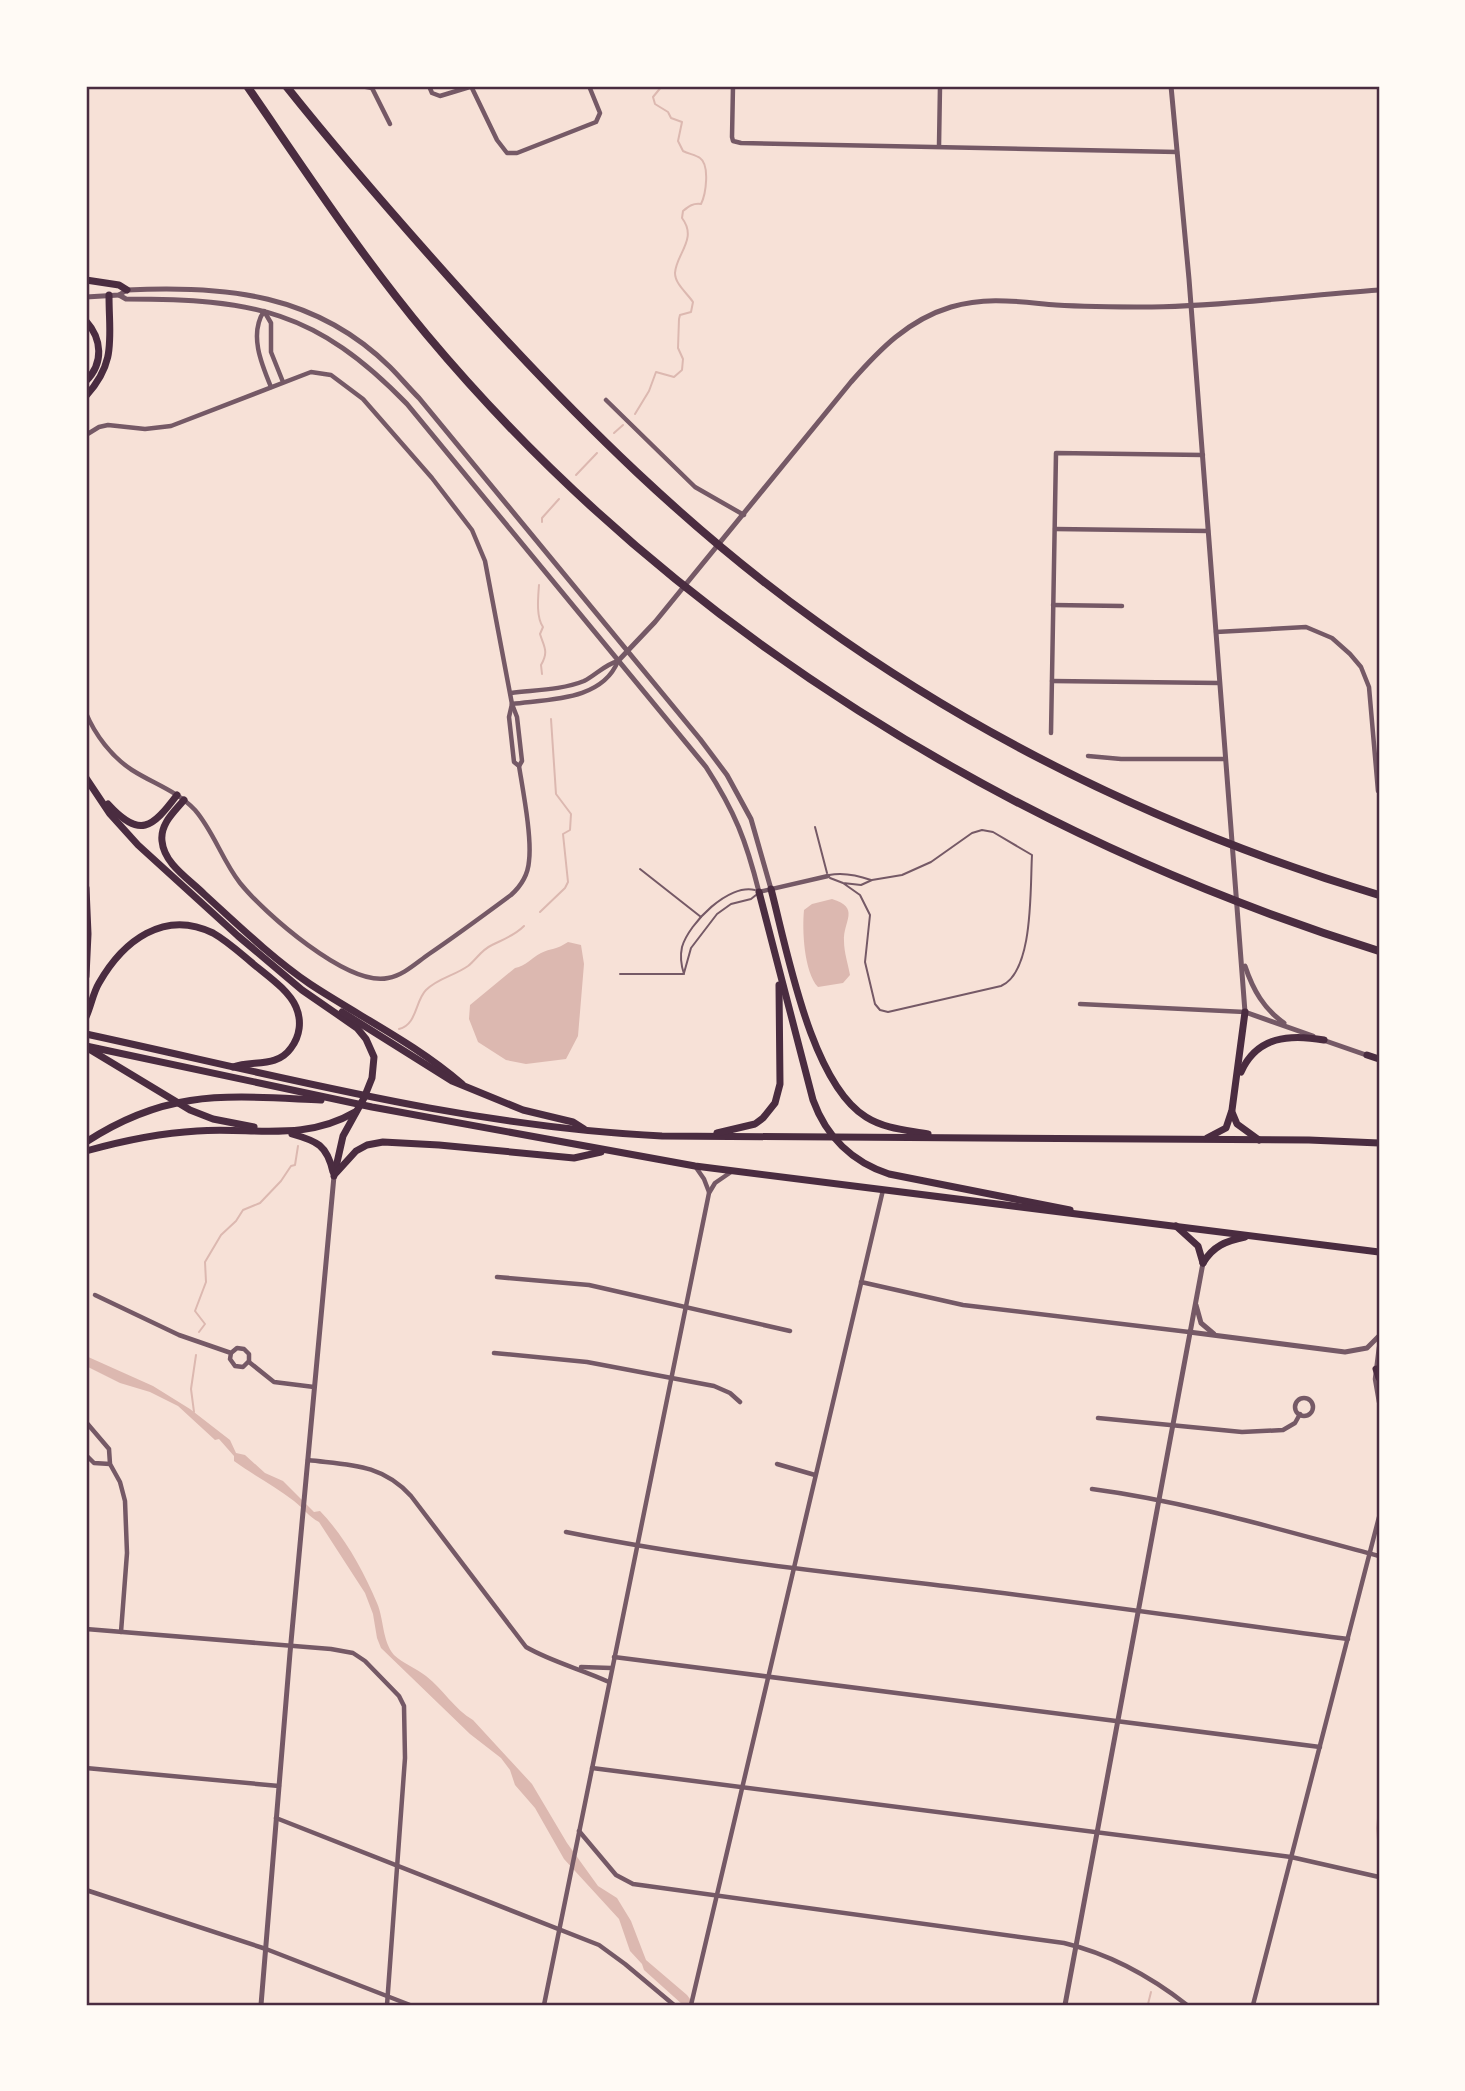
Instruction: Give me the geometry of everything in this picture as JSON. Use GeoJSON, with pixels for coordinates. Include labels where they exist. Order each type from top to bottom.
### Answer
{"type":"FeatureCollection","features":[{"type":"Feature","properties":{"kind":"highway"},"geometry":{"type":"LineString","coordinates":[[247,86],[362,252],[427,335],[484,399],[565,484],[604,519],[760,645],[877,723],[1030,808],[1204,887],[1379,951]]}},
{"type":"Feature","properties":{"kind":"highway"},"geometry":{"type":"LineString","coordinates":[[286,86],[417,242],[541,380],[673,506],[816,621],[909,684],[990,732],[1102,790],[1212,839],[1379,895]]}},
{"type":"Feature","properties":{"kind":"highway"},"geometry":{"type":"LineString","coordinates":[[86,280],[119,285],[127,290]]}},
{"type":"Feature","properties":{"kind":"highway"},"geometry":{"type":"LineString","coordinates":[[86,396],[100,381],[108,361],[108,296]]}},
{"type":"Feature","properties":{"kind":"highway"},"geometry":{"type":"LineString","coordinates":[[86,321],[93,330],[99,352],[96,368],[86,381]]}},
{"type":"Feature","properties":{"kind":"highway"},"geometry":{"type":"LineString","coordinates":[[88,781],[125,821],[140,826],[155,821],[177,794]]}},
{"type":"Feature","properties":{"kind":"highway"},"geometry":{"type":"LineString","coordinates":[[88,781],[110,814],[138,845],[238,936],[357,1028],[369,1045],[373,1057],[372,1078],[343,1136],[334,1176]]}},
{"type":"Feature","properties":{"kind":"highway"},"geometry":{"type":"LineString","coordinates":[[184,800],[165,824],[162,834],[164,851],[174,865],[285,965],[420,1053],[462,1084]]}},
{"type":"Feature","properties":{"kind":"highway"},"geometry":{"type":"LineString","coordinates":[[86,888],[86,976]]}},
{"type":"Feature","properties":{"kind":"highway"},"geometry":{"type":"LineString","coordinates":[[771,889],[802,1005],[819,1051],[838,1089],[850,1105],[880,1124],[949,1138]]}},
{"type":"Feature","properties":{"kind":"highway"},"geometry":{"type":"LineString","coordinates":[[759,892],[816,1108],[827,1129],[840,1145],[874,1169],[899,1176],[1117,1219]]}},
{"type":"Feature","properties":{"kind":"highway"},"geometry":{"type":"LineString","coordinates":[[87,1015],[98,985],[109,967],[134,939],[167,927],[183,926],[207,931],[233,947],[285,992],[295,1004],[299,1017],[298,1035],[284,1055],[271,1062],[246,1062],[233,1067]]}},
{"type":"Feature","properties":{"kind":"highway"},"geometry":{"type":"LineString","coordinates":[[701,1136],[755,1124],[775,1103],[780,1083],[779,970]]}},
{"type":"Feature","properties":{"kind":"highway"},"geometry":{"type":"LineString","coordinates":[[297,984],[452,1081],[523,1110],[573,1122],[588,1131]]}},
{"type":"Feature","properties":{"kind":"highway"},"geometry":{"type":"LineString","coordinates":[[1204,1139],[1226,1128],[1232,1111],[1245,1012]]}},
{"type":"Feature","properties":{"kind":"highway"},"geometry":{"type":"LineString","coordinates":[[86,1034],[480,1117],[588,1131],[701,1136],[1204,1139],[1379,1143]]}},
{"type":"Feature","properties":{"kind":"highway"},"geometry":{"type":"LineString","coordinates":[[1236,1082],[1251,1056],[1271,1041],[1296,1036],[1324,1040]]}},
{"type":"Feature","properties":{"kind":"highway"},"geometry":{"type":"LineString","coordinates":[[86,1047],[372,1107],[695,1166],[1379,1252]]}},
{"type":"Feature","properties":{"kind":"highway"},"geometry":{"type":"LineString","coordinates":[[86,1047],[190,1110],[214,1119],[261,1130]]}},
{"type":"Feature","properties":{"kind":"highway"},"geometry":{"type":"LineString","coordinates":[[1367,1055],[1379,1060]]}},
{"type":"Feature","properties":{"kind":"highway"},"geometry":{"type":"LineString","coordinates":[[86,1142],[138,1114],[184,1101],[222,1096],[340,1100]]}},
{"type":"Feature","properties":{"kind":"highway"},"geometry":{"type":"LineString","coordinates":[[86,1151],[187,1132],[287,1132],[323,1127],[356,1111]]}},
{"type":"Feature","properties":{"kind":"highway"},"geometry":{"type":"LineString","coordinates":[[1232,1111],[1237,1124],[1260,1140]]}},
{"type":"Feature","properties":{"kind":"highway"},"geometry":{"type":"LineString","coordinates":[[287,1132],[320,1145],[328,1155],[334,1176]]}},
{"type":"Feature","properties":{"kind":"highway"},"geometry":{"type":"LineString","coordinates":[[334,1176],[356,1151],[367,1145],[383,1142],[574,1158],[605,1151]]}},
{"type":"Feature","properties":{"kind":"highway"},"geometry":{"type":"LineString","coordinates":[[1175,1226],[1198,1246],[1203,1263]]}},
{"type":"Feature","properties":{"kind":"highway"},"geometry":{"type":"LineString","coordinates":[[1203,1263],[1218,1246],[1230,1240],[1252,1236]]}},
{"type":"Feature","properties":{"kind":"highway"},"geometry":{"type":"LineString","coordinates":[[1376,1369],[1379,1378]]}},
{"type":"Feature","properties":{"kind":"street"},"geometry":{"type":"LineString","coordinates":[[361,86],[372,87],[390,124]]}},
{"type":"Feature","properties":{"kind":"street"},"geometry":{"type":"LineString","coordinates":[[429,86],[432,93],[440,96],[472,86],[504,151],[517,153],[596,122],[600,113],[589,86]]}},
{"type":"Feature","properties":{"kind":"street"},"geometry":{"type":"LineString","coordinates":[[733,86],[732,137],[733,141],[741,143],[1177,152]]}},
{"type":"Feature","properties":{"kind":"street"},"geometry":{"type":"LineString","coordinates":[[939,146],[940,86]]}},
{"type":"Feature","properties":{"kind":"street"},"geometry":{"type":"LineString","coordinates":[[1171,86],[1203,455],[1245,1012]]}},
{"type":"Feature","properties":{"kind":"street"},"geometry":{"type":"LineString","coordinates":[[86,297],[119,295],[127,290],[202,288],[264,297],[320,318],[364,345],[390,366],[700,739],[740,796],[758,839],[771,889]]}},
{"type":"Feature","properties":{"kind":"street"},"geometry":{"type":"LineString","coordinates":[[511,692],[574,684],[592,676],[607,664],[618,661],[671,603],[851,382],[884,346],[914,323],[935,312],[979,300],[1057,305],[1191,306],[1379,290]]}},
{"type":"Feature","properties":{"kind":"street"},"geometry":{"type":"LineString","coordinates":[[119,295],[126,299],[205,301],[264,311],[296,322],[333,340],[359,358],[407,404],[706,767],[722,792],[743,835],[759,892],[828,876]]}},
{"type":"Feature","properties":{"kind":"street"},"geometry":{"type":"LineString","coordinates":[[264,311],[271,323],[271,352],[283,382]]}},
{"type":"Feature","properties":{"kind":"street"},"geometry":{"type":"LineString","coordinates":[[264,311],[258,320],[258,351],[271,387]]}},
{"type":"Feature","properties":{"kind":"street"},"geometry":{"type":"LineString","coordinates":[[86,435],[108,425],[165,428],[316,371],[339,379],[363,399],[467,523],[477,539],[485,561],[518,727],[522,761],[519,766],[530,855],[527,870],[522,882],[507,898],[405,972],[381,979],[365,978],[349,971],[306,943],[275,919],[238,881],[205,823],[184,800],[120,760],[100,739],[86,713]]}},
{"type":"Feature","properties":{"kind":"street"},"geometry":{"type":"LineString","coordinates":[[606,400],[695,487],[744,515]]}},
{"type":"Feature","properties":{"kind":"street"},"geometry":{"type":"LineString","coordinates":[[1051,733],[1056,453],[1203,455]]}},
{"type":"Feature","properties":{"kind":"street"},"geometry":{"type":"LineString","coordinates":[[1055,529],[1208,531]]}},
{"type":"Feature","properties":{"kind":"street"},"geometry":{"type":"LineString","coordinates":[[1053,605],[1122,606]]}},
{"type":"Feature","properties":{"kind":"street"},"geometry":{"type":"LineString","coordinates":[[1215,632],[1306,627],[1332,639],[1349,654],[1361,667],[1369,687],[1378,791]]}},
{"type":"Feature","properties":{"kind":"street"},"geometry":{"type":"LineString","coordinates":[[512,704],[587,691],[614,673],[618,661]]}},
{"type":"Feature","properties":{"kind":"street"},"geometry":{"type":"LineString","coordinates":[[1052,681],[1219,683]]}},
{"type":"Feature","properties":{"kind":"street"},"geometry":{"type":"LineString","coordinates":[[1088,757],[1225,759]]}},
{"type":"Feature","properties":{"kind":"street"},"geometry":{"type":"LineString","coordinates":[[1242,957],[1250,983],[1261,1001],[1275,1017],[1296,1030]]}},
{"type":"Feature","properties":{"kind":"street"},"geometry":{"type":"LineString","coordinates":[[1080,1004],[1245,1012],[1367,1055]]}},
{"type":"Feature","properties":{"kind":"street"},"geometry":{"type":"LineString","coordinates":[[695,1166],[704,1178],[709,1193]]}},
{"type":"Feature","properties":{"kind":"street"},"geometry":{"type":"LineString","coordinates":[[544,2005],[709,1193],[715,1183],[731,1171]]}},
{"type":"Feature","properties":{"kind":"street"},"geometry":{"type":"LineString","coordinates":[[261,2005],[334,1176]]}},
{"type":"Feature","properties":{"kind":"street"},"geometry":{"type":"LineString","coordinates":[[691,2005],[883,1190]]}},
{"type":"Feature","properties":{"kind":"street"},"geometry":{"type":"LineString","coordinates":[[1065,2005],[1203,1263]]}},
{"type":"Feature","properties":{"kind":"street"},"geometry":{"type":"LineString","coordinates":[[497,1277],[589,1285],[790,1331]]}},
{"type":"Feature","properties":{"kind":"street"},"geometry":{"type":"LineString","coordinates":[[861,1282],[963,1305],[1345,1352],[1367,1348],[1379,1336]]}},
{"type":"Feature","properties":{"kind":"street"},"geometry":{"type":"LineString","coordinates":[[95,1295],[179,1335],[231,1353]]}},
{"type":"Feature","properties":{"kind":"street"},"geometry":{"type":"LineString","coordinates":[[1195,1301],[1201,1323],[1220,1337]]}},
{"type":"Feature","properties":{"kind":"street"},"geometry":{"type":"LineString","coordinates":[[1379,1347],[1375,1388],[1379,1402]]}},
{"type":"Feature","properties":{"kind":"street"},"geometry":{"type":"LineString","coordinates":[[237,1348],[244,1349],[249,1354],[249,1362],[243,1367],[235,1366],[230,1359],[231,1353],[237,1348]]}},
{"type":"Feature","properties":{"kind":"street"},"geometry":{"type":"LineString","coordinates":[[494,1353],[587,1362],[671,1378],[722,1389],[740,1402]]}},
{"type":"Feature","properties":{"kind":"street"},"geometry":{"type":"LineString","coordinates":[[249,1362],[274,1382],[314,1387]]}},
{"type":"Feature","properties":{"kind":"street"},"geometry":{"type":"LineString","coordinates":[[1300,1398],[1309,1399],[1312,1404],[1311,1413],[1305,1416],[1300,1414],[1296,1410],[1296,1402],[1300,1398]]}},
{"type":"Feature","properties":{"kind":"street"},"geometry":{"type":"LineString","coordinates":[[1098,1418],[1242,1432],[1277,1431],[1292,1426],[1300,1414]]}},
{"type":"Feature","properties":{"kind":"street"},"geometry":{"type":"LineString","coordinates":[[86,1422],[109,1449],[110,1464],[120,1482],[125,1502],[127,1521],[121,1632]]}},
{"type":"Feature","properties":{"kind":"street"},"geometry":{"type":"LineString","coordinates":[[86,1455],[94,1463],[110,1464]]}},
{"type":"Feature","properties":{"kind":"street"},"geometry":{"type":"LineString","coordinates":[[307,1460],[364,1466],[388,1476],[403,1487],[526,1647],[545,1658],[577,1667],[609,1682]]}},
{"type":"Feature","properties":{"kind":"street"},"geometry":{"type":"LineString","coordinates":[[777,1464],[815,1475]]}},
{"type":"Feature","properties":{"kind":"street"},"geometry":{"type":"LineString","coordinates":[[1092,1489],[1211,1510],[1379,1556]]}},
{"type":"Feature","properties":{"kind":"street"},"geometry":{"type":"LineString","coordinates":[[1253,2005],[1379,1517]]}},
{"type":"Feature","properties":{"kind":"street"},"geometry":{"type":"LineString","coordinates":[[566,1532],[637,1546],[793,1568],[1138,1610],[1348,1639]]}},
{"type":"Feature","properties":{"kind":"street"},"geometry":{"type":"LineString","coordinates":[[86,1629],[331,1648],[353,1653],[365,1661],[399,1696],[404,1706],[405,1758],[387,2005]]}},
{"type":"Feature","properties":{"kind":"street"},"geometry":{"type":"LineString","coordinates":[[614,1657],[1320,1747]]}},
{"type":"Feature","properties":{"kind":"street"},"geometry":{"type":"LineString","coordinates":[[577,1667],[612,1668]]}},
{"type":"Feature","properties":{"kind":"street"},"geometry":{"type":"LineString","coordinates":[[592,1768],[1291,1857],[1379,1877]]}},
{"type":"Feature","properties":{"kind":"street"},"geometry":{"type":"LineString","coordinates":[[86,1769],[279,1786]]}},
{"type":"Feature","properties":{"kind":"street"},"geometry":{"type":"LineString","coordinates":[[276,1818],[605,1949],[674,2005]]}},
{"type":"Feature","properties":{"kind":"street"},"geometry":{"type":"LineString","coordinates":[[579,1831],[616,1875],[633,1884],[934,1924],[1076,1946],[1118,1961],[1147,1976],[1187,2005]]}},
{"type":"Feature","properties":{"kind":"street"},"geometry":{"type":"LineString","coordinates":[[86,1890],[266,1949],[410,2005]]}},
{"type":"Feature","properties":{"kind":"lane"},"geometry":{"type":"LineString","coordinates":[[815,827],[828,876],[843,883],[861,885],[872,880],[892,878],[921,866],[972,832],[982,830],[993,832],[1032,855],[1027,946],[1016,973],[1007,984],[1001,986],[888,1012],[880,1010],[875,1004],[865,962],[870,915],[860,895],[843,883]]}},
{"type":"Feature","properties":{"kind":"lane"},"geometry":{"type":"LineString","coordinates":[[640,869],[702,918]]}},
{"type":"Feature","properties":{"kind":"lane"},"geometry":{"type":"LineString","coordinates":[[828,876],[840,873],[859,875],[872,880]]}},
{"type":"Feature","properties":{"kind":"lane"},"geometry":{"type":"LineString","coordinates":[[751,889],[759,892],[751,899],[724,907],[717,914],[691,948],[684,974],[681,964],[682,946],[714,902],[751,889]]}},
{"type":"Feature","properties":{"kind":"lane"},"geometry":{"type":"LineString","coordinates":[[620,974],[684,974]]}},
{"type":"Feature","properties":{"kind":"shaded area"},"geometry":{"type":"Polygon","coordinates":[[[832,899],[841,903],[848,911],[844,941],[850,975],[843,983],[818,987],[807,961],[804,910],[812,904],[832,899]]]}},
{"type":"Feature","properties":{"kind":"shaded area"},"geometry":{"type":"Polygon","coordinates":[[[568,942],[581,945],[584,964],[578,1036],[566,1059],[526,1064],[506,1060],[478,1042],[469,1019],[470,1005],[515,968],[568,942]]]}},
{"type":"Feature","properties":{"kind":"shaded area"},"geometry":{"type":"Polygon","coordinates":[[[86,1356],[153,1386],[190,1409],[230,1440],[236,1453],[245,1455],[265,1473],[283,1481],[314,1512],[320,1511],[353,1554],[366,1578],[379,1609],[387,1643],[394,1655],[432,1681],[460,1711],[473,1720],[532,1784],[567,1843],[598,1886],[617,1898],[631,1921],[646,1960],[693,2003],[700,2005],[683,2005],[644,1970],[630,1951],[619,1919],[564,1859],[535,1808],[515,1785],[510,1770],[501,1758],[470,1734],[381,1648],[365,1593],[319,1522],[287,1496],[234,1461],[234,1456],[219,1439],[215,1440],[178,1406],[86,1366],[86,1356]]]}},
{"type":"Feature","properties":{"kind":"waterway"},"geometry":{"type":"LineString","coordinates":[[635,414],[649,391],[656,372],[674,377],[682,370],[683,359],[678,348],[679,319],[680,315],[691,312],[693,302],[679,285],[675,273],[688,233],[682,218],[683,211],[691,205],[701,204],[706,180],[703,162],[683,151],[678,141],[682,122],[671,118],[668,112],[655,104],[653,97],[662,86]]}},
{"type":"Feature","properties":{"kind":"waterway"},"geometry":{"type":"LineString","coordinates":[[614,433],[623,425]]}},
{"type":"Feature","properties":{"kind":"waterway"},"geometry":{"type":"LineString","coordinates":[[576,475],[597,453]]}},
{"type":"Feature","properties":{"kind":"waterway"},"geometry":{"type":"LineString","coordinates":[[542,522],[542,518],[559,499]]}},
{"type":"Feature","properties":{"kind":"waterway"},"geometry":{"type":"LineString","coordinates":[[539,585],[538,613],[543,627],[540,634],[545,652],[541,665],[542,674]]}},
{"type":"Feature","properties":{"kind":"waterway"},"geometry":{"type":"LineString","coordinates":[[540,912],[568,882],[563,834],[570,830],[571,814],[556,794],[551,719]]}},
{"type":"Feature","properties":{"kind":"waterway"},"geometry":{"type":"LineString","coordinates":[[399,1029],[405,1027],[413,1018],[426,990],[468,966],[488,947],[513,935],[524,926]]}},
{"type":"Feature","properties":{"kind":"waterway"},"geometry":{"type":"LineString","coordinates":[[199,1332],[205,1324],[195,1311],[206,1282],[205,1262],[221,1235],[243,1210],[260,1203],[291,1166],[295,1165],[298,1146]]}},
{"type":"Feature","properties":{"kind":"waterway"},"geometry":{"type":"LineString","coordinates":[[194,1412],[191,1389],[196,1355]]}},
{"type":"Feature","properties":{"kind":"waterway"},"geometry":{"type":"LineString","coordinates":[[1379,1808],[1379,1852]]}},
{"type":"Feature","properties":{"kind":"waterway"},"geometry":{"type":"LineString","coordinates":[[1148,2004],[1151,1992]]}}]}
